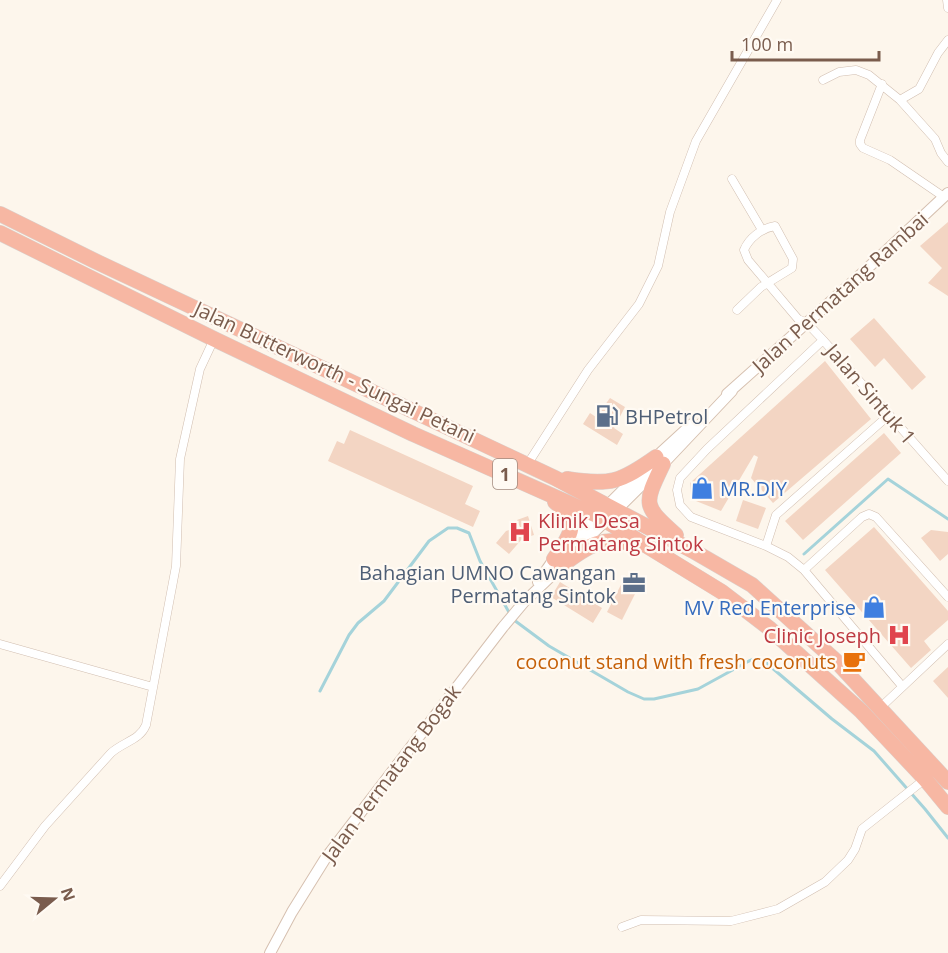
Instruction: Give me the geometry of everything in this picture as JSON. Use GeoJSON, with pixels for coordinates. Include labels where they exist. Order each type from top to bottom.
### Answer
{"type":"FeatureCollection","features":[{"type":"Feature","properties":{"kind":"highway","name":"Jalan Butterworth - Sungai Petani"},"geometry":{"type":"LineString","coordinates":[[0,214],[555,478],[607,513],[652,550],[722,592],[769,628],[861,711],[921,782],[948,807]]}},
{"type":"Feature","properties":{"kind":"highway","name":"Jalan Butterworth - Sungai Petani"},"geometry":{"type":"LineString","coordinates":[[0,232],[211,344],[536,488],[607,513],[695,552],[752,585],[836,661],[948,782]]}},
{"type":"Feature","properties":{"kind":"highway"},"geometry":{"type":"LineString","coordinates":[[555,478],[606,483],[622,479],[659,460]]}},
{"type":"Feature","properties":{"kind":"highway"},"geometry":{"type":"LineString","coordinates":[[659,460],[650,491],[651,511],[695,552]]}},
{"type":"Feature","properties":{"kind":"highway"},"geometry":{"type":"LineString","coordinates":[[536,488],[566,510],[570,518],[572,527],[570,536],[558,563]]}},
{"type":"Feature","properties":{"kind":"highway"},"geometry":{"type":"LineString","coordinates":[[558,563],[596,543],[626,541],[652,550]]}},
{"type":"Feature","properties":{"kind":"street"},"geometry":{"type":"LineString","coordinates":[[527,465],[588,370],[639,304],[658,266],[670,212],[696,141],[777,0]]}},
{"type":"Feature","properties":{"kind":"street"},"geometry":{"type":"LineString","coordinates":[[947,0],[948,8]]}},
{"type":"Feature","properties":{"kind":"street"},"geometry":{"type":"LineString","coordinates":[[900,100],[919,88],[938,53],[948,40]]}},
{"type":"Feature","properties":{"kind":"street"},"geometry":{"type":"LineString","coordinates":[[823,80],[839,72],[856,70],[869,75],[900,100],[935,140],[948,162]]}},
{"type":"Feature","properties":{"kind":"street"},"geometry":{"type":"LineString","coordinates":[[882,84],[860,144],[946,195]]}},
{"type":"Feature","properties":{"kind":"street"},"geometry":{"type":"LineString","coordinates":[[732,178],[762,230],[771,226],[777,228],[794,264],[792,268],[761,287],[736,310]]}},
{"type":"Feature","properties":{"kind":"street","name":"Jalan Permatang Rambai"},"geometry":{"type":"LineString","coordinates":[[607,513],[732,390],[946,195]]}},
{"type":"Feature","properties":{"kind":"street","name":"Jalan Sintuk 1"},"geometry":{"type":"LineString","coordinates":[[762,230],[749,240],[744,250],[748,260],[798,319],[807,323],[823,340],[948,481]]}},
{"type":"Feature","properties":{"kind":"street"},"geometry":{"type":"LineString","coordinates":[[823,340],[707,449],[680,478],[677,490],[680,505],[691,517],[766,546],[788,557],[804,570],[902,686]]}},
{"type":"Feature","properties":{"kind":"street"},"geometry":{"type":"LineString","coordinates":[[0,886],[45,826],[111,753],[143,732],[176,566],[180,459],[200,369],[211,344]]}},
{"type":"Feature","properties":{"kind":"street"},"geometry":{"type":"LineString","coordinates":[[766,546],[776,515],[889,414]]}},
{"type":"Feature","properties":{"kind":"street","name":"Jalan Permatang Bogak"},"geometry":{"type":"LineString","coordinates":[[270,953],[325,859],[522,604],[607,513]]}},
{"type":"Feature","properties":{"kind":"street"},"geometry":{"type":"LineString","coordinates":[[804,570],[862,517],[869,514],[876,517],[948,597]]}},
{"type":"Feature","properties":{"kind":"street"},"geometry":{"type":"LineString","coordinates":[[0,644],[153,687]]}},
{"type":"Feature","properties":{"kind":"street"},"geometry":{"type":"LineString","coordinates":[[881,707],[948,644]]}},
{"type":"Feature","properties":{"kind":"street"},"geometry":{"type":"LineString","coordinates":[[622,927],[641,920],[731,921],[778,909],[825,882],[848,860],[855,849],[862,829],[921,782]]}},
{"type":"Feature","properties":{"kind":"building"},"geometry":{"type":"Polygon","coordinates":[[[948,222],[948,296],[928,283],[942,268],[920,246],[948,222]]]}},
{"type":"Feature","properties":{"kind":"building"},"geometry":{"type":"Polygon","coordinates":[[[874,318],[926,377],[912,390],[884,358],[875,367],[850,339],[874,318]]]}},
{"type":"Feature","properties":{"kind":"building"},"geometry":{"type":"Polygon","coordinates":[[[825,361],[871,419],[773,503],[751,478],[758,457],[754,455],[721,511],[691,499],[690,483],[825,361]]]}},
{"type":"Feature","properties":{"kind":"building"},"geometry":{"type":"Polygon","coordinates":[[[610,398],[625,407],[614,428],[623,434],[617,445],[583,424],[590,413],[596,417],[610,398]]]}},
{"type":"Feature","properties":{"kind":"building"},"geometry":{"type":"Polygon","coordinates":[[[350,430],[473,486],[465,504],[480,511],[473,527],[328,461],[337,441],[344,444],[350,430]]]}},
{"type":"Feature","properties":{"kind":"building"},"geometry":{"type":"Polygon","coordinates":[[[884,433],[901,453],[803,540],[785,521],[884,433]]]}},
{"type":"Feature","properties":{"kind":"building"},"geometry":{"type":"Polygon","coordinates":[[[743,500],[766,508],[758,529],[736,521],[743,500]]]}},
{"type":"Feature","properties":{"kind":"building"},"geometry":{"type":"Polygon","coordinates":[[[528,516],[534,535],[522,539],[509,554],[496,543],[506,531],[520,527],[517,520],[528,516]]]}},
{"type":"Feature","properties":{"kind":"building"},"geometry":{"type":"Polygon","coordinates":[[[874,527],[948,611],[948,620],[924,641],[931,650],[911,668],[825,570],[874,527]]]}},
{"type":"Feature","properties":{"kind":"building"},"geometry":{"type":"Polygon","coordinates":[[[931,530],[948,532],[948,554],[940,561],[921,538],[931,530]]]}},
{"type":"Feature","properties":{"kind":"building"},"geometry":{"type":"Polygon","coordinates":[[[626,575],[641,582],[622,620],[607,612],[626,575]]]}},
{"type":"Feature","properties":{"kind":"building"},"geometry":{"type":"Polygon","coordinates":[[[560,582],[602,608],[593,623],[551,597],[560,582]]]}},
{"type":"Feature","properties":{"kind":"building"},"geometry":{"type":"Polygon","coordinates":[[[948,667],[948,698],[933,681],[948,667]]]}},
{"type":"Feature","properties":{"kind":"waterway"},"geometry":{"type":"LineString","coordinates":[[804,554],[888,479],[948,519]]}},
{"type":"Feature","properties":{"kind":"waterway"},"geometry":{"type":"LineString","coordinates":[[320,691],[349,635],[358,623],[384,601],[429,541],[448,528],[457,528],[469,533],[480,561],[510,614]]}},
{"type":"Feature","properties":{"kind":"waterway"},"geometry":{"type":"LineString","coordinates":[[514,620],[549,646],[644,699],[654,699],[698,689],[749,661],[754,659],[764,661],[832,719],[874,751],[948,838]]}},
{"type":"Feature","properties":{"kind":"place","name":"BHPetrol"},"geometry":{"type":"Point","coordinates":[607,416]}},
{"type":"Feature","properties":{"kind":"place","name":"MR.DIY"},"geometry":{"type":"Point","coordinates":[702,488]}},
{"type":"Feature","properties":{"kind":"place","name":"Klinik Desa Permatang Sintok"},"geometry":{"type":"Point","coordinates":[520,532]}},
{"type":"Feature","properties":{"kind":"place","name":"Bahagian UMNO Cawangan Permatang Sintok"},"geometry":{"type":"Point","coordinates":[634,583]}},
{"type":"Feature","properties":{"kind":"place","name":"MV Red Enterprise"},"geometry":{"type":"Point","coordinates":[874,607]}},
{"type":"Feature","properties":{"kind":"place","name":"Clinic Joseph"},"geometry":{"type":"Point","coordinates":[899,635]}},
{"type":"Feature","properties":{"kind":"place","name":"coconut stand with fresh coconuts"},"geometry":{"type":"Point","coordinates":[854,661]}}]}
